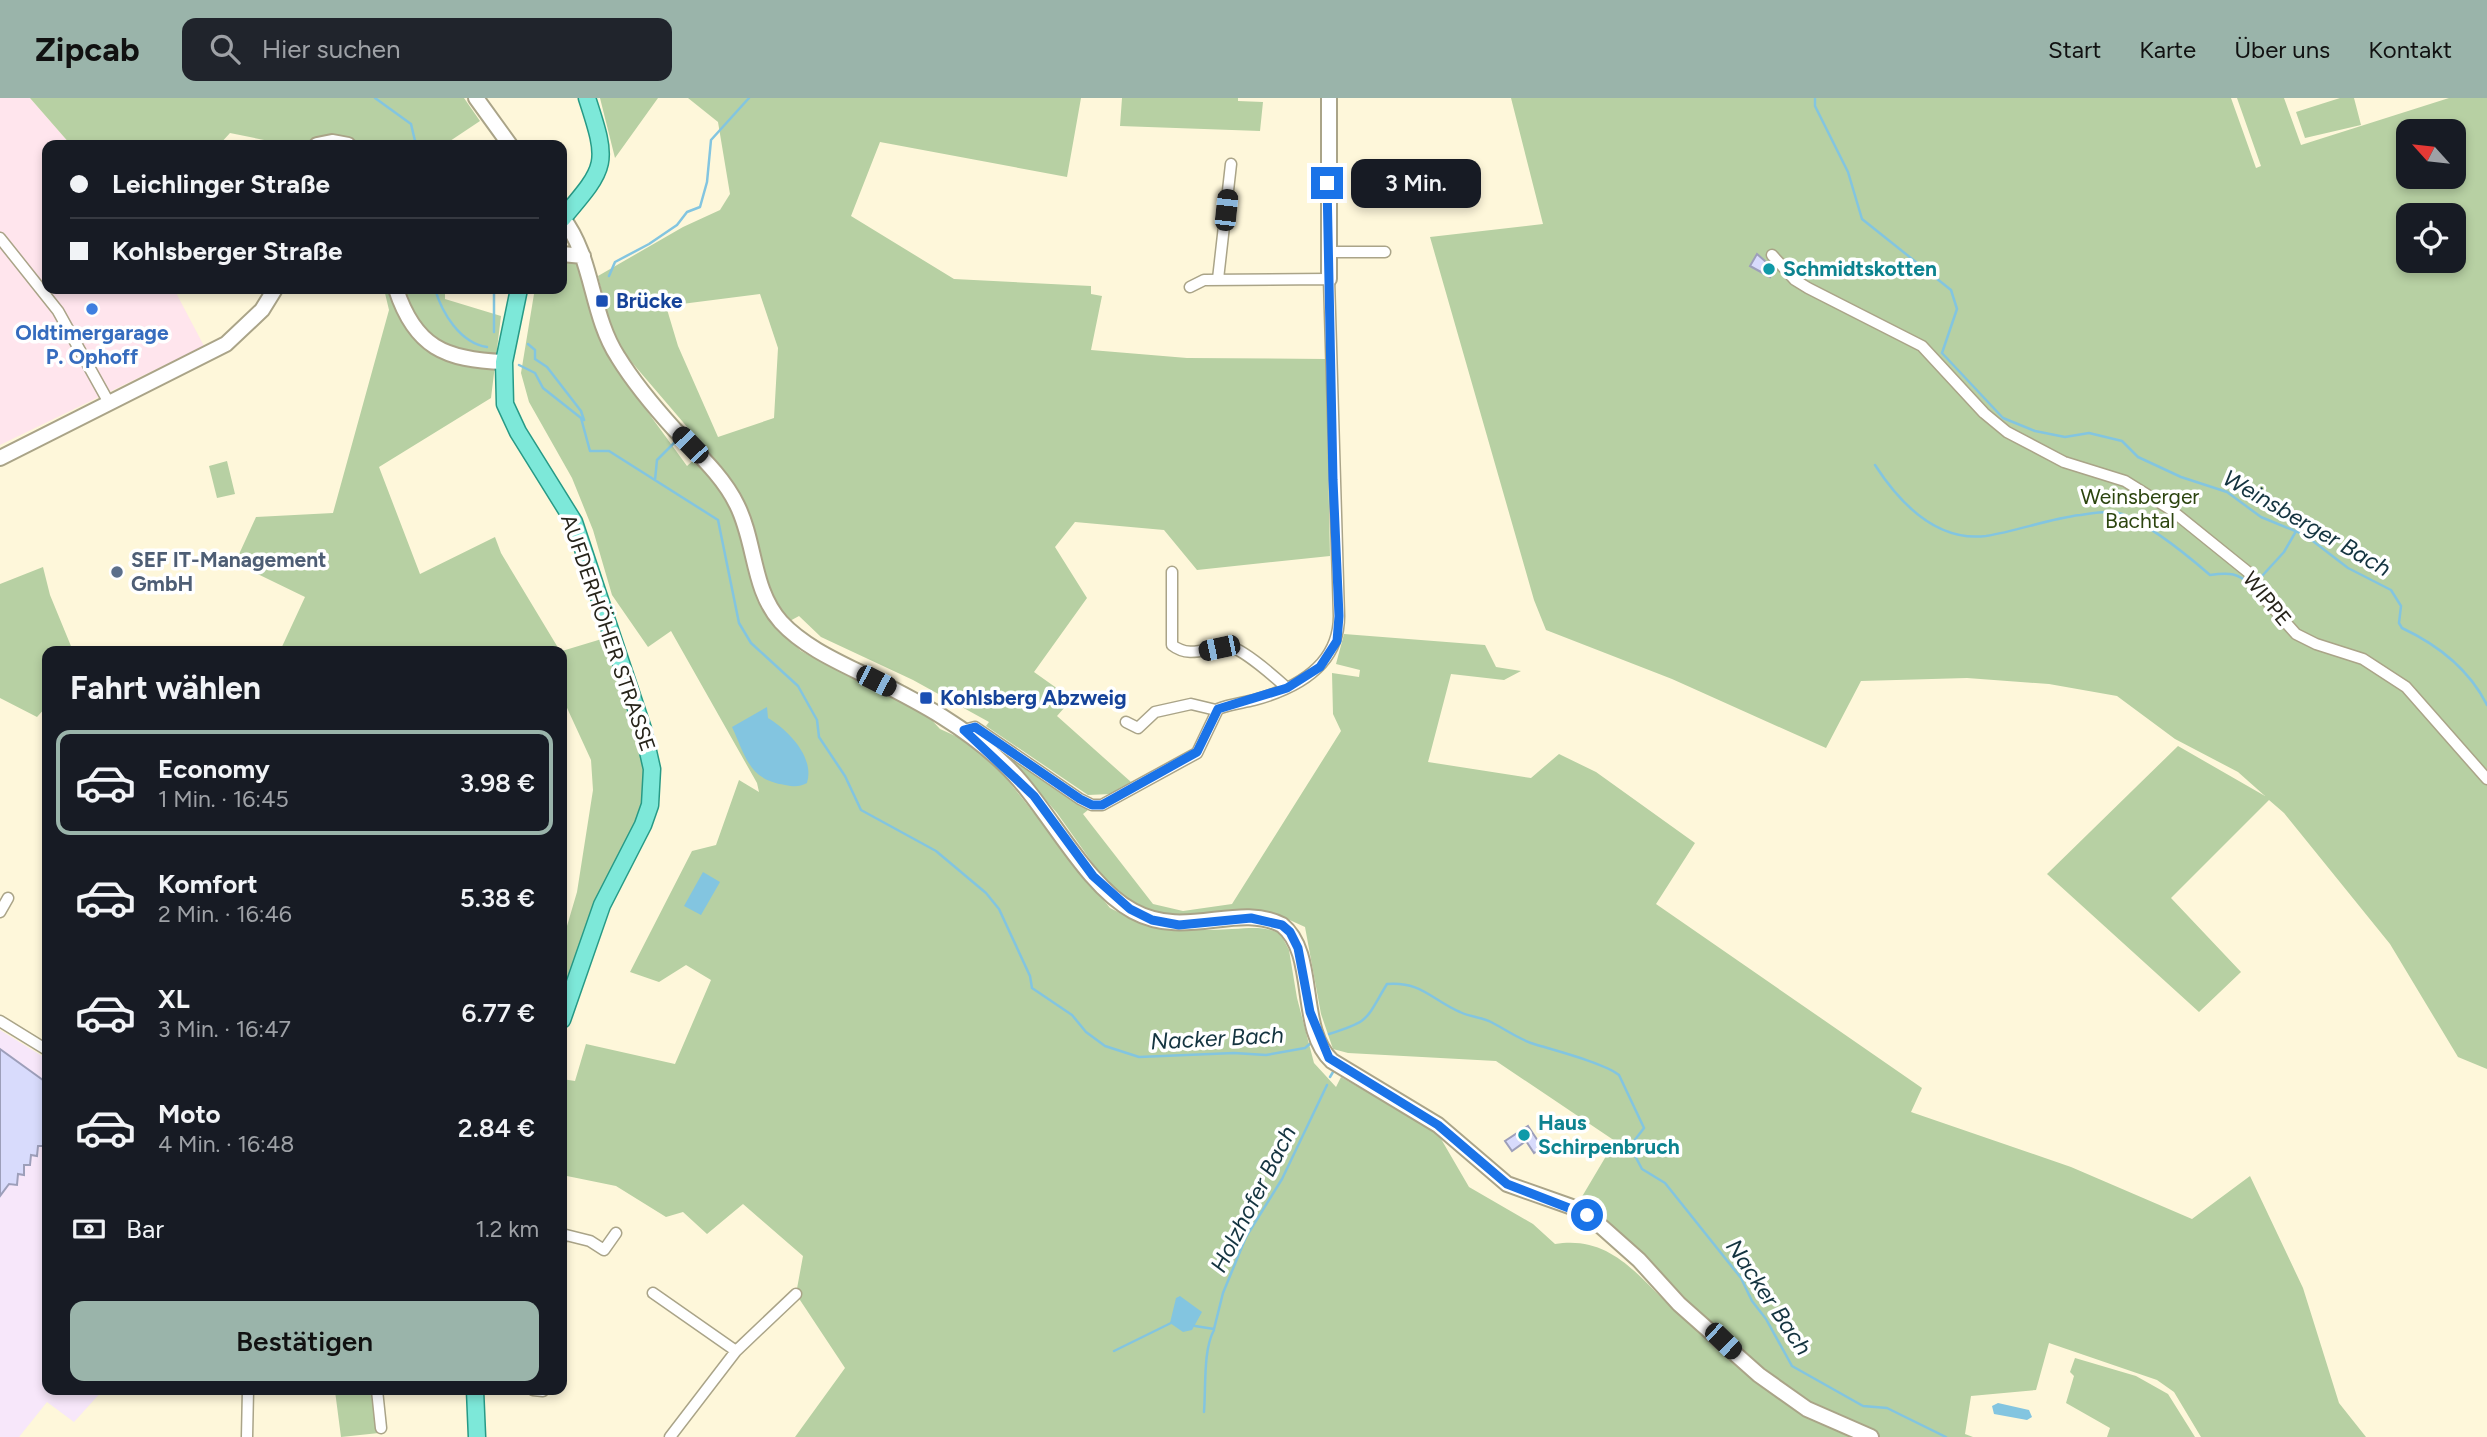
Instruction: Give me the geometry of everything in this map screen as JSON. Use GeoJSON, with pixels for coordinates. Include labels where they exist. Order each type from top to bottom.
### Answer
{"type":"FeatureCollection","features":[{"type":"Feature","properties":{"kind":"main road"},"geometry":{"type":"LineString","coordinates":[[476,98],[506,140]]}},
{"type":"Feature","properties":{"kind":"main road"},"geometry":{"type":"LineString","coordinates":[[567,212],[592,183],[602,159],[602,144],[587,98]]}},
{"type":"Feature","properties":{"kind":"main road"},"geometry":{"type":"LineString","coordinates":[[1328,98],[1329,279]]}},
{"type":"Feature","properties":{"kind":"main road"},"geometry":{"type":"LineString","coordinates":[[567,225],[583,256],[611,345],[661,414],[706,461],[732,495],[750,536],[763,592],[781,622],[816,649],[964,730],[1034,796],[1093,876],[1130,909],[1152,920],[1179,925],[1251,918],[1282,925],[1290,932],[1298,948],[1310,1012],[1329,1058],[1438,1125],[1507,1184],[1575,1208],[1594,1220],[1639,1260],[1679,1304],[1759,1376],[1807,1409],[1871,1437]]}},
{"type":"Feature","properties":{"kind":"main road"},"geometry":{"type":"LineString","coordinates":[[567,254],[583,256]]}},
{"type":"Feature","properties":{"kind":"main road"},"geometry":{"type":"LineString","coordinates":[[0,458],[108,401],[226,344],[261,310],[272,294]]}},
{"type":"Feature","properties":{"kind":"main road"},"geometry":{"type":"LineString","coordinates":[[398,294],[413,325],[438,350],[455,358],[504,362]]}},
{"type":"Feature","properties":{"kind":"main road","name":"AUFDERHÖHER STRASSE"},"geometry":{"type":"LineString","coordinates":[[518,294],[504,362],[502,389],[508,411],[574,522],[650,753],[650,806],[631,852],[602,905],[567,1006]]}},
{"type":"Feature","properties":{"kind":"main road"},"geometry":{"type":"LineString","coordinates":[[475,1395],[477,1437]]}},
{"type":"Feature","properties":{"kind":"street"},"geometry":{"type":"LineString","coordinates":[[1218,279],[1231,164]]}},
{"type":"Feature","properties":{"kind":"street"},"geometry":{"type":"LineString","coordinates":[[0,238],[42,291]]}},
{"type":"Feature","properties":{"kind":"street"},"geometry":{"type":"LineString","coordinates":[[1328,252],[1385,252]]}},
{"type":"Feature","properties":{"kind":"street","name":"WIPPE"},"geometry":{"type":"LineString","coordinates":[[1772,254],[1795,280],[1808,288],[1923,345],[1998,426],[2064,462],[2125,481],[2189,522],[2248,572],[2266,599],[2296,634],[2316,644],[2363,659],[2406,687],[2458,742],[2487,779]]}},
{"type":"Feature","properties":{"kind":"street"},"geometry":{"type":"LineString","coordinates":[[1126,722],[1138,729],[1155,712],[1191,704],[1216,710],[1287,688],[1320,667],[1334,648],[1339,631],[1329,279],[1218,279],[1204,280],[1190,287]]}},
{"type":"Feature","properties":{"kind":"street"},"geometry":{"type":"LineString","coordinates":[[44,294],[58,311],[108,401]]}},
{"type":"Feature","properties":{"kind":"street"},"geometry":{"type":"LineString","coordinates":[[1172,572],[1170,626],[1174,646],[1195,652],[1234,648],[1268,671],[1287,688]]}},
{"type":"Feature","properties":{"kind":"street"},"geometry":{"type":"LineString","coordinates":[[964,730],[975,727],[1080,799],[1097,806],[1108,803],[1197,752],[1206,740],[1216,710]]}},
{"type":"Feature","properties":{"kind":"street"},"geometry":{"type":"LineString","coordinates":[[0,912],[8,898]]}},
{"type":"Feature","properties":{"kind":"street"},"geometry":{"type":"LineString","coordinates":[[0,1021],[42,1047]]}},
{"type":"Feature","properties":{"kind":"street"},"geometry":{"type":"LineString","coordinates":[[567,1235],[581,1238],[604,1250],[616,1233]]}},
{"type":"Feature","properties":{"kind":"street"},"geometry":{"type":"LineString","coordinates":[[653,1293],[736,1351]]}},
{"type":"Feature","properties":{"kind":"street"},"geometry":{"type":"LineString","coordinates":[[670,1437],[736,1351],[796,1294]]}},
{"type":"Feature","properties":{"kind":"street"},"geometry":{"type":"LineString","coordinates":[[247,1437],[248,1395]]}},
{"type":"Feature","properties":{"kind":"street"},"geometry":{"type":"LineString","coordinates":[[378,1395],[381,1428]]}},
{"type":"Feature","properties":{"kind":"shaded area"},"geometry":{"type":"Polygon","coordinates":[[[0,98],[30,98],[67,140],[42,140],[42,294],[177,294],[204,346],[0,445],[0,98]]]}},
{"type":"Feature","properties":{"kind":"shaded area"},"geometry":{"type":"Polygon","coordinates":[[[0,1030],[42,1056],[42,1395],[98,1395],[74,1422],[47,1402],[19,1437],[0,1437],[0,1030]]]}},
{"type":"Feature","properties":{"kind":"green space"},"geometry":{"type":"Polygon","coordinates":[[[30,98],[464,98],[480,121],[452,140],[264,140],[230,133],[224,140],[67,140],[30,98]]]}},
{"type":"Feature","properties":{"kind":"green space"},"geometry":{"type":"Polygon","coordinates":[[[600,98],[658,98],[615,158],[600,98]]]}},
{"type":"Feature","properties":{"kind":"green space"},"geometry":{"type":"Polygon","coordinates":[[[688,98],[1081,98],[1067,177],[880,142],[851,216],[954,279],[1091,286],[1091,294],[1102,296],[1091,350],[1187,358],[1326,359],[1330,556],[1197,570],[1164,530],[1075,522],[1055,547],[1087,598],[1034,672],[1072,699],[1057,716],[1131,782],[1111,794],[1088,795],[986,726],[989,722],[913,680],[821,637],[799,616],[777,628],[801,651],[929,717],[940,729],[960,738],[990,758],[1110,908],[1154,925],[1200,930],[1256,928],[1280,933],[1289,950],[1297,998],[1314,1063],[1336,1087],[1341,1077],[1437,1132],[1469,1187],[1533,1224],[1555,1244],[1575,1243],[1608,1252],[1636,1272],[1675,1311],[1683,1297],[1580,1200],[1615,1141],[1496,1061],[1348,1053],[1333,1049],[1321,1014],[1305,927],[1272,912],[1232,911],[1198,917],[1164,916],[1134,905],[1111,889],[1057,813],[1010,759],[1013,757],[1088,810],[1083,814],[1153,904],[1183,911],[1232,904],[1341,731],[1333,714],[1332,673],[1359,677],[1360,670],[1336,664],[1344,634],[1485,645],[1496,667],[1521,671],[1504,680],[1451,674],[1428,762],[1531,778],[1559,754],[1596,772],[1695,843],[1656,904],[1922,1088],[1911,1112],[2071,1167],[2192,1219],[2250,1176],[2303,1288],[2339,1403],[2366,1437],[2201,1437],[2174,1392],[2157,1380],[2049,1343],[2036,1390],[1971,1396],[1965,1434],[1973,1437],[795,1437],[845,1368],[796,1294],[803,1256],[743,1204],[707,1234],[683,1212],[666,1217],[616,1186],[567,1176],[567,1080],[575,1081],[586,1044],[675,1064],[711,980],[686,965],[659,982],[630,972],[692,851],[716,845],[739,780],[759,792],[757,783],[671,631],[648,647],[612,595],[593,530],[572,478],[529,402],[521,373],[534,294],[567,294],[568,259],[577,264],[595,328],[615,367],[687,466],[706,449],[623,352],[611,330],[598,276],[683,227],[720,210],[730,194],[718,122],[688,98]],[[760,294],[666,306],[678,346],[718,437],[774,418],[778,348],[760,294]]]}},
{"type":"Feature","properties":{"kind":"green space"},"geometry":{"type":"Polygon","coordinates":[[[1122,98],[1238,98],[1238,101],[1263,102],[1260,131],[1120,126],[1122,98]]]}},
{"type":"Feature","properties":{"kind":"green space","name":"Weinsberger Bachtal"},"geometry":{"type":"Polygon","coordinates":[[[1511,98],[2231,98],[2256,168],[2261,166],[2237,98],[2284,98],[2301,145],[2449,98],[2487,98],[2487,1069],[2458,1057],[2390,944],[2284,813],[2269,800],[2171,898],[2241,972],[2199,1012],[2047,874],[2178,746],[2265,796],[2238,772],[2175,739],[2117,696],[2049,684],[1967,678],[1861,681],[1826,748],[1672,679],[1546,630],[1534,600],[1430,237],[1543,224],[1511,98]]]}},
{"type":"Feature","properties":{"kind":"green space"},"geometry":{"type":"Polygon","coordinates":[[[2340,98],[2354,98],[2361,125],[2305,138],[2296,112],[2340,98]]]}},
{"type":"Feature","properties":{"kind":"green space"},"geometry":{"type":"Polygon","coordinates":[[[385,294],[445,294],[445,299],[501,316],[491,398],[379,467],[420,574],[495,537],[501,553],[557,646],[282,646],[305,597],[235,563],[256,517],[333,513],[389,310],[385,294]]]}},
{"type":"Feature","properties":{"kind":"green space"},"geometry":{"type":"Polygon","coordinates":[[[227,461],[235,494],[217,498],[209,466],[227,461]]]}},
{"type":"Feature","properties":{"kind":"green space"},"geometry":{"type":"Polygon","coordinates":[[[43,567],[50,595],[71,646],[42,646],[42,712],[37,717],[0,698],[0,584],[43,567]]]}},
{"type":"Feature","properties":{"kind":"green space"},"geometry":{"type":"Polygon","coordinates":[[[605,638],[634,722],[645,787],[644,810],[567,990],[567,926],[577,892],[593,790],[591,760],[567,708],[567,649],[605,638]]]}},
{"type":"Feature","properties":{"kind":"green space"},"geometry":{"type":"Polygon","coordinates":[[[2075,1358],[2136,1376],[2168,1394],[2195,1437],[2107,1437],[2110,1428],[2066,1403],[2074,1376],[2070,1372],[2075,1358]]]}},
{"type":"Feature","properties":{"kind":"green space"},"geometry":{"type":"Polygon","coordinates":[[[336,1395],[375,1395],[379,1433],[341,1437],[336,1395]]]}},
{"type":"Feature","properties":{"kind":"water"},"geometry":{"type":"Polygon","coordinates":[[[767,707],[768,718],[791,737],[803,754],[807,764],[807,783],[794,786],[773,782],[756,772],[745,757],[732,727],[767,707]]]}},
{"type":"Feature","properties":{"kind":"water"},"geometry":{"type":"Polygon","coordinates":[[[703,872],[720,882],[701,915],[684,906],[703,872]]]}},
{"type":"Feature","properties":{"kind":"water"},"geometry":{"type":"Polygon","coordinates":[[[1180,1296],[1202,1312],[1192,1330],[1183,1332],[1170,1323],[1176,1298],[1180,1296]]]}},
{"type":"Feature","properties":{"kind":"water"},"geometry":{"type":"Polygon","coordinates":[[[1998,1403],[2029,1410],[2032,1417],[2027,1420],[1994,1414],[1992,1406],[1998,1403]]]}},
{"type":"Feature","properties":{"kind":"building","name":"Schmidtskotten"},"geometry":{"type":"Polygon","coordinates":[[[1757,254],[1774,269],[1770,277],[1750,266],[1757,254]]]}},
{"type":"Feature","properties":{"kind":"building"},"geometry":{"type":"Polygon","coordinates":[[[0,1049],[42,1079],[42,1146],[38,1146],[37,1156],[31,1155],[30,1165],[24,1165],[24,1175],[18,1174],[17,1185],[9,1184],[0,1196],[0,1049]]]}},
{"type":"Feature","properties":{"kind":"building","name":"Haus Schirpenbruch"},"geometry":{"type":"Polygon","coordinates":[[[1528,1126],[1542,1147],[1534,1153],[1526,1141],[1512,1151],[1505,1141],[1528,1126]]]}},
{"type":"Feature","properties":{"kind":"waterway","name":"Nacker Bach"},"geometry":{"type":"LineString","coordinates":[[375,98],[411,124],[415,140]]}},
{"type":"Feature","properties":{"kind":"waterway"},"geometry":{"type":"LineString","coordinates":[[609,276],[615,262],[649,244],[677,225],[687,212],[700,207],[707,182],[711,140],[749,98]]}},
{"type":"Feature","properties":{"kind":"waterway","name":"Weinsberger Bach"},"geometry":{"type":"LineString","coordinates":[[1815,98],[1815,106],[1848,172],[1862,219],[1951,290],[1957,309],[1942,353],[2003,418],[2035,431],[2065,437],[2089,433],[2122,441],[2138,457],[2181,477],[2227,492],[2261,517],[2305,535],[2348,568],[2391,590],[2401,606],[2399,623],[2402,628],[2451,659],[2471,680],[2487,705]]}},
{"type":"Feature","properties":{"kind":"waterway","name":"Nacker Bach"},"geometry":{"type":"LineString","coordinates":[[437,294],[453,326],[468,340],[487,347]]}},
{"type":"Feature","properties":{"kind":"waterway"},"geometry":{"type":"LineString","coordinates":[[494,294],[494,332]]}},
{"type":"Feature","properties":{"kind":"waterway"},"geometry":{"type":"LineString","coordinates":[[528,344],[535,350],[535,359],[547,367],[581,411],[584,420]]}},
{"type":"Feature","properties":{"kind":"waterway","name":"Nacker Bach"},"geometry":{"type":"LineString","coordinates":[[519,365],[535,373],[543,388],[581,418],[590,451],[609,451],[718,520],[739,623],[751,643],[798,686],[817,720],[819,737],[845,776],[861,810],[936,851],[986,893],[999,909],[1030,976],[1032,988],[1072,1015],[1086,1032],[1105,1046],[1139,1057],[1234,1053],[1266,1055],[1305,1048],[1311,1043]]}},
{"type":"Feature","properties":{"kind":"waterway"},"geometry":{"type":"LineString","coordinates":[[655,480],[657,460],[675,442]]}},
{"type":"Feature","properties":{"kind":"waterway"},"geometry":{"type":"LineString","coordinates":[[1875,465],[1907,505],[1935,526],[1951,533],[1986,536],[2068,517],[2101,512],[2117,513],[2157,533],[2210,575],[2233,574],[2252,586]]}},
{"type":"Feature","properties":{"kind":"waterway"},"geometry":{"type":"LineString","coordinates":[[2262,576],[2284,552],[2295,533]]}},
{"type":"Feature","properties":{"kind":"waterway","name":"Nacker Bach"},"geometry":{"type":"LineString","coordinates":[[1329,1034],[1353,1026],[1366,1018],[1387,984],[1409,985],[1460,1012],[1487,1020],[1528,1042],[1612,1070],[1619,1075],[1644,1128],[1634,1141],[1633,1152],[1642,1169],[1665,1183],[1741,1278],[1792,1366],[1863,1406],[1887,1408],[1946,1437]]}},
{"type":"Feature","properties":{"kind":"waterway","name":"Holzhofer Bach"},"geometry":{"type":"LineString","coordinates":[[1330,1077],[1333,1072]]}},
{"type":"Feature","properties":{"kind":"waterway","name":"Holzhofer Bach"},"geometry":{"type":"LineString","coordinates":[[1195,1326],[1214,1329],[1223,1293],[1246,1237],[1282,1179],[1327,1085]]}},
{"type":"Feature","properties":{"kind":"waterway","name":"Holzhofer Bach"},"geometry":{"type":"LineString","coordinates":[[1114,1351],[1171,1323]]}},
{"type":"Feature","properties":{"kind":"waterway","name":"Holzhofer Bach"},"geometry":{"type":"LineString","coordinates":[[1204,1412],[1207,1358],[1214,1330]]}},
{"type":"Feature","properties":{"kind":"place","name":"Schmidtskotten"},"geometry":{"type":"Point","coordinates":[1769,269]}},
{"type":"Feature","properties":{"kind":"place","name":"Brücke"},"geometry":{"type":"Point","coordinates":[602,301]}},
{"type":"Feature","properties":{"kind":"place","name":"Oldtimergarage P. Ophoff"},"geometry":{"type":"Point","coordinates":[92,309]}},
{"type":"Feature","properties":{"kind":"place","name":"SEF IT-Management GmbH"},"geometry":{"type":"Point","coordinates":[117,572]}},
{"type":"Feature","properties":{"kind":"place","name":"Kohlsberg Abzweig"},"geometry":{"type":"Point","coordinates":[926,698]}},
{"type":"Feature","properties":{"kind":"place","name":"Haus Schirpenbruch"},"geometry":{"type":"Point","coordinates":[1524,1135]}},
{"type":"Feature","properties":{"kind":"route"},"geometry":{"type":"LineString","coordinates":[[1327,183],[1334,540],[1339,616],[1337,641],[1329,656],[1310,675],[1287,688],[1218,709],[1206,740],[1191,757],[1102,805],[1092,805],[1080,799],[975,727],[964,730],[1005,765],[1034,796],[1093,876],[1112,896],[1130,909],[1152,920],[1179,925],[1262,918],[1282,925],[1290,932],[1298,948],[1310,1012],[1325,1054],[1329,1058],[1438,1125],[1492,1174],[1507,1184],[1575,1208],[1587,1215]]}}]}
